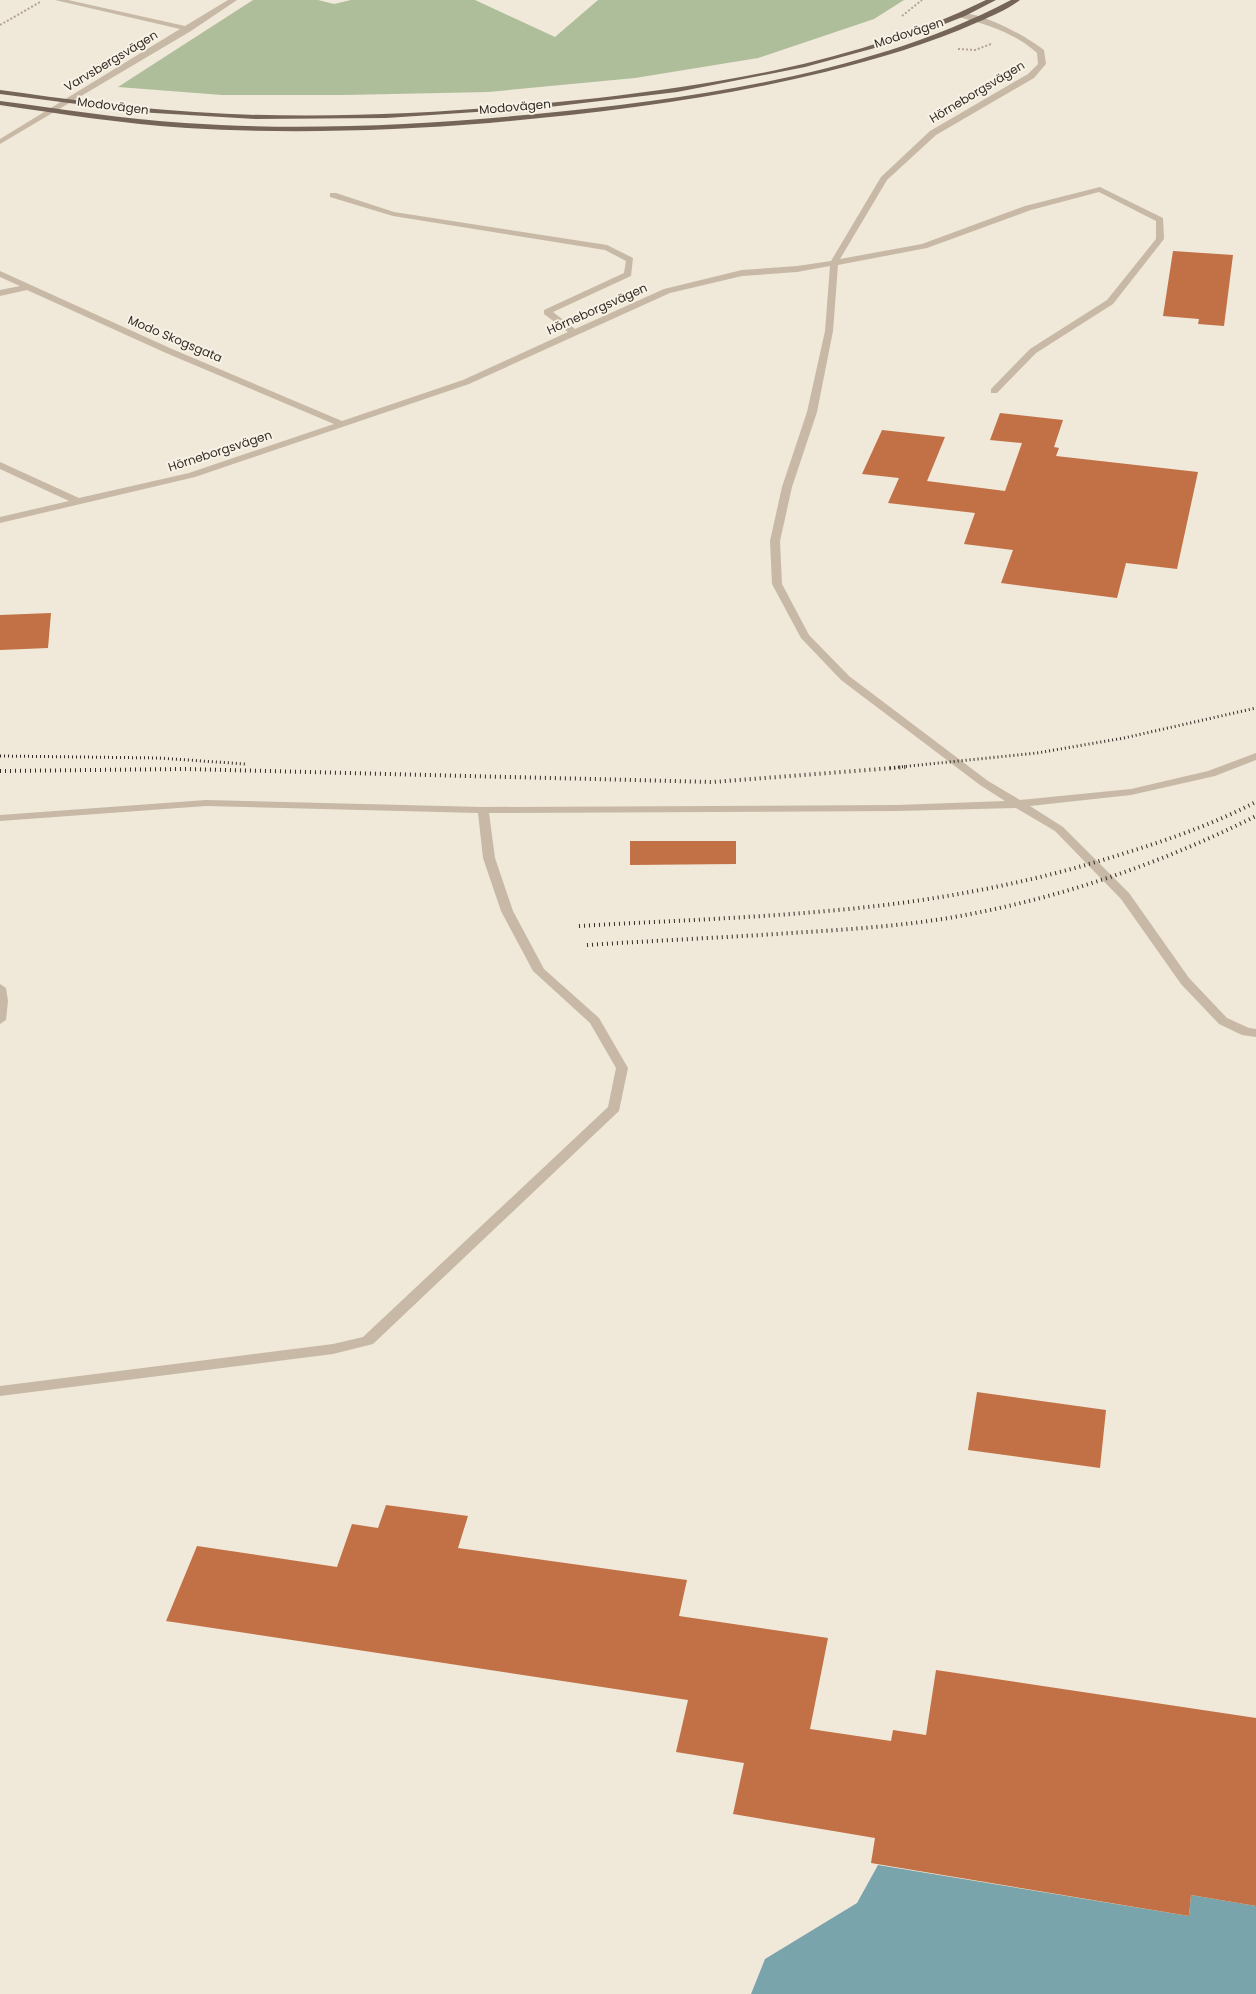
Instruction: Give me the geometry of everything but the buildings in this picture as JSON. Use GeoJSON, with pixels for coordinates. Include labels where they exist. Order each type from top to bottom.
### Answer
{"type":"FeatureCollection","features":[{"type":"Feature","properties":{"kind":"main road","name":"Modovägen"},"geometry":{"type":"LineString","coordinates":[[0,92],[167,112],[296,118],[452,113],[605,101],[670,92],[804,66],[885,43],[962,15],[992,0]]}},
{"type":"Feature","properties":{"kind":"main road","name":"Modovägen"},"geometry":{"type":"LineString","coordinates":[[0,103],[139,122],[292,128],[390,127],[608,110],[739,89],[853,63],[902,49],[979,20],[1016,0]]}},
{"type":"Feature","properties":{"kind":"street"},"geometry":{"type":"LineString","coordinates":[[62,0],[188,29]]}},
{"type":"Feature","properties":{"kind":"street","name":"Varvsbergsvägen"},"geometry":{"type":"LineString","coordinates":[[0,142],[233,0]]}},
{"type":"Feature","properties":{"kind":"street","name":"Hörneborgsvägen"},"geometry":{"type":"LineString","coordinates":[[0,520],[192,475],[466,382],[667,291],[742,273],[797,269],[834,263],[884,179],[933,133],[1031,76],[1042,64],[1041,52],[1031,42],[979,20],[962,15]]}},
{"type":"Feature","properties":{"kind":"street"},"geometry":{"type":"LineString","coordinates":[[994,391],[1033,351],[1110,302],[1160,239],[1160,220],[1100,189],[1028,208],[924,246],[834,263],[829,331],[822,367],[812,412],[787,487],[775,541],[777,584],[805,636],[845,678],[962,767],[1059,829],[1125,896],[1185,981],[1223,1021],[1246,1032],[1256,1033]]}},
{"type":"Feature","properties":{"kind":"street"},"geometry":{"type":"LineString","coordinates":[[333,195],[393,214],[607,248],[630,260],[628,274],[548,312],[576,333]]}},
{"type":"Feature","properties":{"kind":"street","name":"Modo Skogsgata"},"geometry":{"type":"LineString","coordinates":[[0,274],[169,351],[342,424]]}},
{"type":"Feature","properties":{"kind":"street"},"geometry":{"type":"LineString","coordinates":[[0,293],[28,287]]}},
{"type":"Feature","properties":{"kind":"street"},"geometry":{"type":"LineString","coordinates":[[0,464],[79,502]]}},
{"type":"Feature","properties":{"kind":"street"},"geometry":{"type":"LineString","coordinates":[[0,818],[206,802],[483,810],[887,808],[1018,804],[1131,792],[1211,774],[1256,756]]}},
{"type":"Feature","properties":{"kind":"street"},"geometry":{"type":"LineString","coordinates":[[0,1391],[333,1349],[368,1341],[614,1108],[622,1068],[595,1021],[539,971],[506,911],[489,858],[483,810]]}},
{"type":"Feature","properties":{"kind":"street"},"geometry":{"type":"LineString","coordinates":[[0,988],[2,1001],[0,1020]]}},
{"type":"Feature","properties":{"kind":"path"},"geometry":{"type":"LineString","coordinates":[[0,25],[42,0]]}},
{"type":"Feature","properties":{"kind":"path"},"geometry":{"type":"LineString","coordinates":[[900,17],[922,0]]}},
{"type":"Feature","properties":{"kind":"green space"},"geometry":{"type":"Polygon","coordinates":[[[253,0],[318,0],[334,4],[351,0],[475,0],[555,37],[598,0],[904,0],[874,19],[758,58],[635,78],[488,92],[344,95],[222,95],[118,87],[253,0]]]}},
{"type":"Feature","properties":{"kind":"water"},"geometry":{"type":"Polygon","coordinates":[[[878,1865],[1189,1916],[1191,1895],[1256,1906],[1256,1994],[751,1994],[765,1959],[857,1903],[878,1865]]]}},
{"type":"Feature","properties":{"kind":"railway"},"geometry":{"type":"LineString","coordinates":[[890,768],[1037,753],[1124,738],[1256,708]]}},
{"type":"Feature","properties":{"kind":"railway"},"geometry":{"type":"LineString","coordinates":[[0,756],[159,758],[245,764]]}},
{"type":"Feature","properties":{"kind":"railway"},"geometry":{"type":"LineString","coordinates":[[0,771],[185,769],[713,782],[906,767]]}},
{"type":"Feature","properties":{"kind":"railway"},"geometry":{"type":"LineString","coordinates":[[579,926],[815,912],[893,904],[980,890],[1065,871],[1139,849],[1207,824],[1256,802]]}},
{"type":"Feature","properties":{"kind":"railway"},"geometry":{"type":"LineString","coordinates":[[587,945],[845,929],[914,923],[960,916],[1037,899],[1112,876],[1185,849],[1256,816]]}}]}
